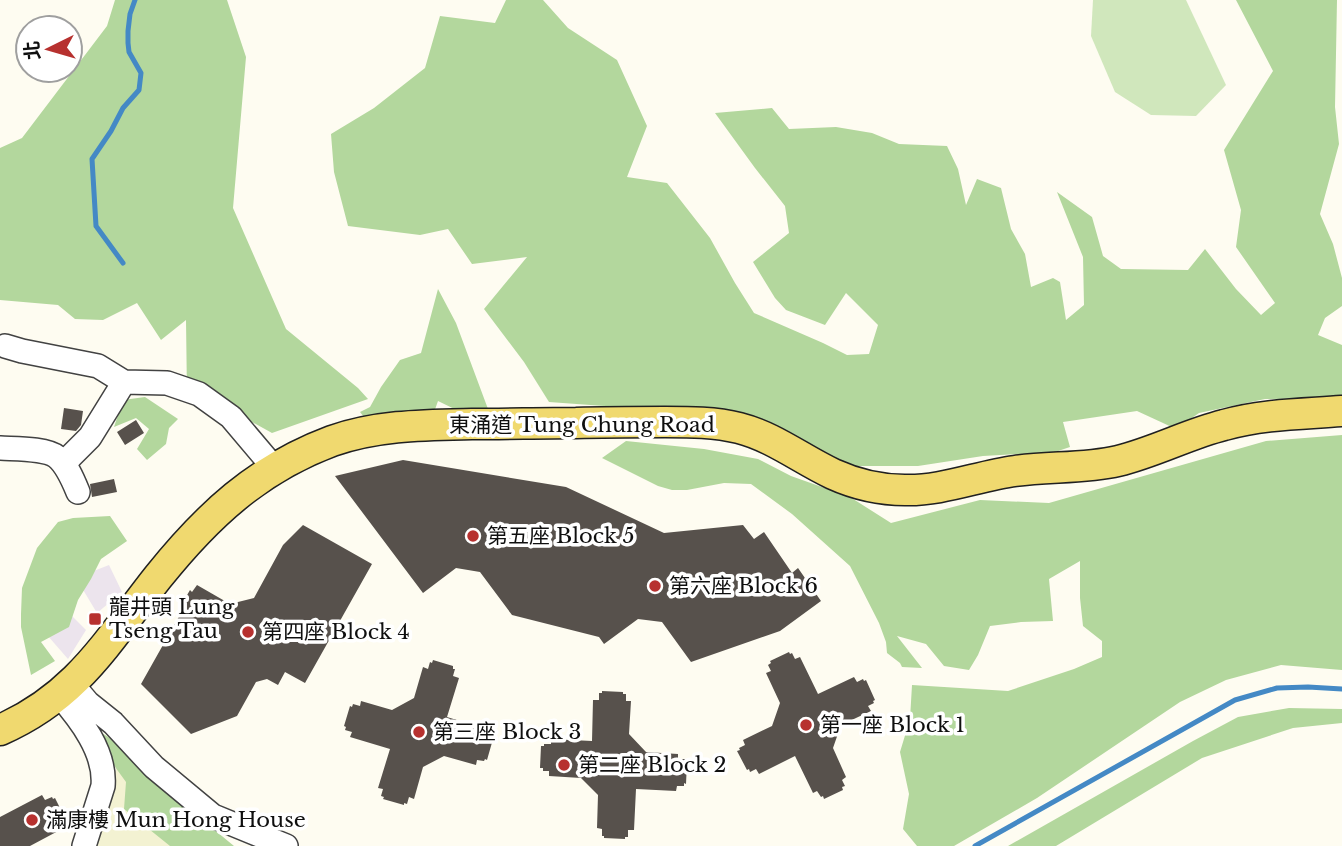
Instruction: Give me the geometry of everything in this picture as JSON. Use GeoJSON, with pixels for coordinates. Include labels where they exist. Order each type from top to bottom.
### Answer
{"type":"FeatureCollection","features":[{"type":"Feature","properties":{"kind":"main road","name":"東涌道 Tung Chung Road"},"geometry":{"type":"LineString","coordinates":[[0,730],[30,715],[65,689],[96,658],[160,574],[201,527],[235,496],[274,468],[331,442],[369,431],[406,426],[702,422],[725,425],[771,439],[832,474],[860,484],[907,490],[950,485],[1014,471],[1115,462],[1237,421],[1342,411]]}},
{"type":"Feature","properties":{"kind":"street"},"geometry":{"type":"LineString","coordinates":[[5,346],[98,366],[124,382],[167,383],[199,394],[231,417],[274,468]]}},
{"type":"Feature","properties":{"kind":"street"},"geometry":{"type":"LineString","coordinates":[[65,466],[90,437],[124,382]]}},
{"type":"Feature","properties":{"kind":"street"},"geometry":{"type":"LineString","coordinates":[[0,448],[28,449],[56,456],[65,466],[78,492]]}},
{"type":"Feature","properties":{"kind":"street"},"geometry":{"type":"LineString","coordinates":[[65,689],[101,761],[104,775],[84,846]]}},
{"type":"Feature","properties":{"kind":"street"},"geometry":{"type":"LineString","coordinates":[[65,689],[88,702],[113,723],[155,767],[213,816],[286,846]]}},
{"type":"Feature","properties":{"kind":"shaded area"},"geometry":{"type":"Polygon","coordinates":[[[109,565],[122,592],[97,613],[76,578],[109,565]]]}},
{"type":"Feature","properties":{"kind":"shaded area"},"geometry":{"type":"Polygon","coordinates":[[[63,607],[86,630],[68,659],[48,636],[63,607]]]}},
{"type":"Feature","properties":{"kind":"green space"},"geometry":{"type":"Polygon","coordinates":[[[115,0],[227,0],[246,57],[233,208],[286,329],[368,399],[272,433],[232,411],[187,396],[186,320],[161,340],[137,303],[103,320],[75,319],[58,305],[0,300],[0,148],[22,138],[63,84],[84,84],[84,56],[107,26],[115,0]]]}},
{"type":"Feature","properties":{"kind":"green space"},"geometry":{"type":"Polygon","coordinates":[[[506,0],[543,0],[568,28],[617,60],[647,126],[627,177],[667,183],[710,238],[754,313],[847,355],[869,354],[878,325],[846,293],[825,325],[786,310],[775,298],[753,262],[789,233],[785,206],[715,113],[772,108],[789,129],[836,127],[872,133],[899,144],[947,146],[958,169],[966,205],[977,179],[1001,188],[1011,229],[1025,254],[1031,287],[1053,278],[1060,282],[1066,320],[1084,305],[1083,257],[1057,192],[1092,217],[1103,256],[1121,269],[1188,270],[1205,249],[1236,289],[1261,315],[1275,303],[1236,247],[1241,210],[1224,150],[1273,71],[1236,0],[1337,0],[1335,107],[1339,144],[1320,214],[1333,244],[1342,278],[1342,306],[1325,318],[1318,335],[1342,345],[1342,398],[1265,399],[1199,413],[1176,429],[1137,411],[1063,422],[1070,447],[1055,452],[983,456],[918,466],[848,466],[714,414],[549,402],[524,362],[484,309],[527,257],[472,264],[448,229],[420,235],[348,226],[334,172],[331,134],[374,108],[425,68],[440,16],[495,23],[506,0]]]}},
{"type":"Feature","properties":{"kind":"green space"},"geometry":{"type":"Polygon","coordinates":[[[1093,0],[1186,0],[1226,85],[1196,116],[1151,115],[1115,92],[1091,36],[1093,0]]]}},
{"type":"Feature","properties":{"kind":"green space"},"geometry":{"type":"Polygon","coordinates":[[[438,289],[456,323],[488,409],[475,419],[438,401],[432,418],[368,422],[360,412],[370,407],[400,360],[421,353],[438,289]]]}},
{"type":"Feature","properties":{"kind":"green space"},"geometry":{"type":"Polygon","coordinates":[[[145,397],[178,419],[169,428],[166,444],[147,460],[137,449],[149,429],[136,418],[114,427],[123,400],[145,397]]]}},
{"type":"Feature","properties":{"kind":"green space"},"geometry":{"type":"Polygon","coordinates":[[[1342,435],[1342,670],[1281,665],[1226,680],[1180,702],[1037,798],[954,846],[917,846],[903,829],[909,794],[900,752],[910,719],[912,685],[1008,691],[1102,657],[1102,641],[1083,626],[1080,561],[1049,579],[1053,621],[990,626],[969,670],[944,666],[926,644],[897,636],[922,668],[902,667],[887,653],[879,623],[850,566],[792,514],[751,484],[724,483],[672,490],[658,486],[602,458],[626,441],[704,449],[758,459],[791,476],[850,497],[891,523],[980,500],[1049,503],[1266,441],[1342,435]]]}},
{"type":"Feature","properties":{"kind":"green space"},"geometry":{"type":"Polygon","coordinates":[[[110,516],[127,541],[101,559],[78,600],[69,627],[41,642],[55,661],[31,675],[21,627],[22,588],[37,548],[58,522],[73,518],[110,516]]]}},
{"type":"Feature","properties":{"kind":"green space"},"geometry":{"type":"Polygon","coordinates":[[[1289,708],[1342,709],[1342,723],[1293,728],[1202,758],[1056,846],[1008,846],[1238,717],[1289,708]]]}},
{"type":"Feature","properties":{"kind":"green space"},"geometry":{"type":"Polygon","coordinates":[[[102,733],[134,754],[183,804],[234,846],[170,846],[124,809],[126,782],[94,738],[102,733]]]}},
{"type":"Feature","properties":{"kind":"green space"},"geometry":{"type":"Polygon","coordinates":[[[120,757],[213,846],[91,846],[120,757]]]}},
{"type":"Feature","properties":{"kind":"building"},"geometry":{"type":"Polygon","coordinates":[[[64,408],[83,411],[81,425],[76,431],[61,429],[64,408]]]}},
{"type":"Feature","properties":{"kind":"building"},"geometry":{"type":"Polygon","coordinates":[[[136,420],[144,433],[125,445],[117,432],[136,420]]]}},
{"type":"Feature","properties":{"kind":"building"},"geometry":{"type":"Polygon","coordinates":[[[403,460],[566,487],[664,533],[743,525],[754,539],[764,532],[792,573],[798,568],[821,601],[780,631],[691,662],[662,622],[638,619],[604,644],[599,637],[512,615],[480,572],[456,568],[423,593],[335,476],[403,460]]]}},
{"type":"Feature","properties":{"kind":"building"},"geometry":{"type":"Polygon","coordinates":[[[114,479],[117,492],[92,497],[90,484],[114,479]]]}},
{"type":"Feature","properties":{"kind":"building"},"geometry":{"type":"Polygon","coordinates":[[[303,525],[372,564],[305,683],[285,672],[278,685],[267,679],[256,682],[237,716],[191,734],[141,684],[181,613],[182,610],[179,609],[190,590],[192,592],[197,585],[230,604],[254,598],[283,545],[303,525]]]}},
{"type":"Feature","properties":{"kind":"building","name":"第一座 Block 1"},"geometry":{"type":"Polygon","coordinates":[[[789,652],[795,659],[800,657],[818,694],[854,677],[857,682],[866,680],[875,700],[868,706],[871,711],[841,725],[833,748],[846,777],[842,780],[845,786],[842,787],[843,790],[824,799],[817,791],[813,793],[795,756],[759,774],[756,769],[750,772],[747,770],[737,751],[745,745],[743,740],[772,726],[780,703],[766,673],[771,671],[768,665],[770,661],[789,652]]]}},
{"type":"Feature","properties":{"kind":"building","name":"第三座 Block 3"},"geometry":{"type":"Polygon","coordinates":[[[433,660],[453,666],[453,676],[459,678],[447,717],[486,729],[485,734],[493,739],[487,760],[477,760],[476,765],[444,756],[423,767],[414,799],[409,797],[404,805],[383,799],[383,789],[378,788],[390,749],[350,737],[352,732],[345,730],[344,726],[353,704],[360,706],[361,701],[392,710],[414,698],[423,667],[428,669],[433,660]]]}},
{"type":"Feature","properties":{"kind":"building","name":"第二座 Block 2"},"geometry":{"type":"Polygon","coordinates":[[[602,691],[626,694],[626,701],[631,701],[629,734],[646,752],[678,754],[678,759],[685,759],[687,762],[686,784],[677,786],[676,791],[636,789],[634,830],[628,830],[628,837],[625,839],[602,836],[602,829],[597,828],[598,795],[581,778],[549,776],[549,771],[540,768],[541,746],[551,744],[551,739],[592,741],[593,700],[599,700],[599,693],[602,691]]]}},
{"type":"Feature","properties":{"kind":"building","name":"滿康樓 Mun Hong House"},"geometry":{"type":"Polygon","coordinates":[[[42,795],[45,800],[55,798],[65,818],[58,825],[60,830],[30,846],[0,846],[0,817],[42,795]]]}},
{"type":"Feature","properties":{"kind":"waterway"},"geometry":{"type":"LineString","coordinates":[[123,263],[96,226],[92,159],[123,108],[139,90],[141,73],[129,52],[128,43],[130,14],[135,0]]}},
{"type":"Feature","properties":{"kind":"waterway"},"geometry":{"type":"LineString","coordinates":[[975,846],[1235,700],[1277,688],[1342,689]]}},
{"type":"Feature","properties":{"kind":"place","name":"第五座 Block 5"},"geometry":{"type":"Point","coordinates":[473,536]}},
{"type":"Feature","properties":{"kind":"place","name":"第六座 Block 6"},"geometry":{"type":"Point","coordinates":[655,586]}},
{"type":"Feature","properties":{"kind":"place","name":"龍井頭 Lung Tseng Tau"},"geometry":{"type":"Point","coordinates":[95,619]}},
{"type":"Feature","properties":{"kind":"place","name":"第四座 Block 4"},"geometry":{"type":"Point","coordinates":[248,632]}},
{"type":"Feature","properties":{"kind":"place","name":"第一座 Block 1"},"geometry":{"type":"Point","coordinates":[806,725]}},
{"type":"Feature","properties":{"kind":"place","name":"第三座 Block 3"},"geometry":{"type":"Point","coordinates":[419,732]}},
{"type":"Feature","properties":{"kind":"place","name":"第二座 Block 2"},"geometry":{"type":"Point","coordinates":[564,765]}},
{"type":"Feature","properties":{"kind":"place","name":"滿康樓 Mun Hong House"},"geometry":{"type":"Point","coordinates":[32,820]}}]}
